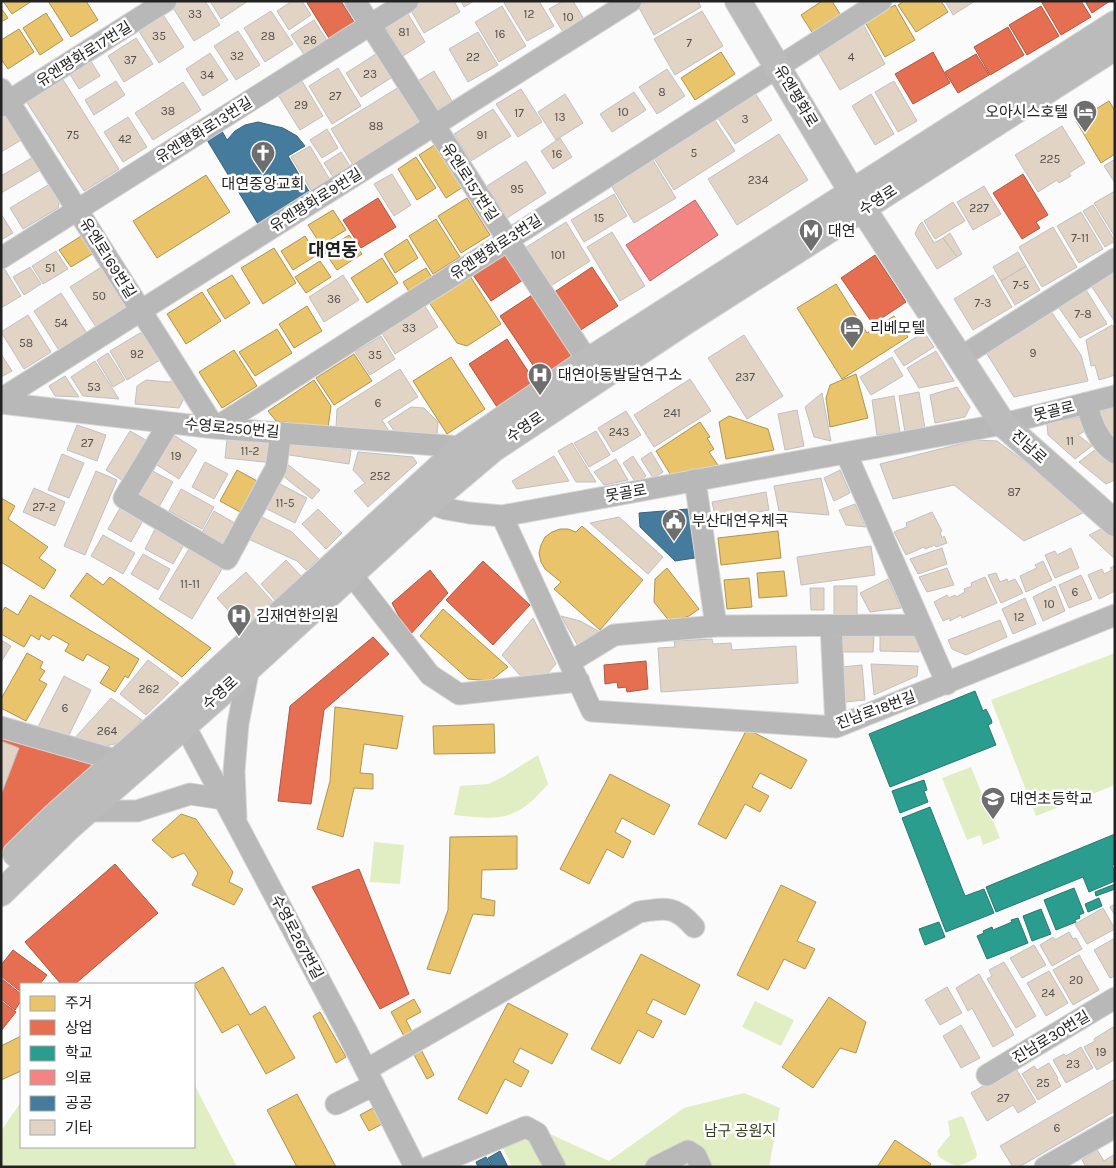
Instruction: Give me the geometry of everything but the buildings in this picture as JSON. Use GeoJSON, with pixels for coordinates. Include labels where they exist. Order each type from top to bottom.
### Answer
{"type":"FeatureCollection","features":[{"type":"Feature","properties":{"kind":"main road","name":"유엔평화로"},"geometry":{"type":"LineString","coordinates":[[738,1],[858,200]]}},
{"type":"Feature","properties":{"kind":"main road","name":"수영로"},"geometry":{"type":"LineString","coordinates":[[1,893],[88,811],[180,717],[418,499],[686,321],[858,200],[1115,24]]}},
{"type":"Feature","properties":{"kind":"main road","name":"수영로"},"geometry":{"type":"LineString","coordinates":[[1,868],[116,760],[249,667],[351,574],[462,447],[588,361],[1115,47]]}},
{"type":"Feature","properties":{"kind":"main road","name":"진남로"},"geometry":{"type":"LineString","coordinates":[[858,200],[1004,424],[1115,522]]}},
{"type":"Feature","properties":{"kind":"street","name":"유엔평화로17번길"},"geometry":{"type":"LineString","coordinates":[[4,99],[166,1]]}},
{"type":"Feature","properties":{"kind":"street","name":"유엔로157번길"},"geometry":{"type":"LineString","coordinates":[[355,1],[588,361]]}},
{"type":"Feature","properties":{"kind":"street","name":"유엔평화로13번길"},"geometry":{"type":"LineString","coordinates":[[1,258],[408,1]]}},
{"type":"Feature","properties":{"kind":"street","name":"유엔평화로9번길"},"geometry":{"type":"LineString","coordinates":[[1,399],[631,1]]}},
{"type":"Feature","properties":{"kind":"street","name":"유엔평화로3번길"},"geometry":{"type":"LineString","coordinates":[[214,428],[881,1]]}},
{"type":"Feature","properties":{"kind":"street","name":"유엔로169번길"},"geometry":{"type":"LineString","coordinates":[[4,99],[78,210],[214,428]]}},
{"type":"Feature","properties":{"kind":"street"},"geometry":{"type":"LineString","coordinates":[[960,357],[1114,259]]}},
{"type":"Feature","properties":{"kind":"street","name":"못골로"},"geometry":{"type":"LineString","coordinates":[[418,499],[446,509],[470,514],[502,516],[1004,424],[1115,396]]}},
{"type":"Feature","properties":{"kind":"street"},"geometry":{"type":"LineString","coordinates":[[1086,403],[1096,433],[1107,448],[1115,453]]}},
{"type":"Feature","properties":{"kind":"street","name":"수영로250번길"},"geometry":{"type":"LineString","coordinates":[[1,404],[214,428],[462,447]]}},
{"type":"Feature","properties":{"kind":"street"},"geometry":{"type":"LineString","coordinates":[[169,423],[124,498],[227,559],[276,468],[281,433]]}},
{"type":"Feature","properties":{"kind":"street"},"geometry":{"type":"LineString","coordinates":[[846,453],[947,684]]}},
{"type":"Feature","properties":{"kind":"street"},"geometry":{"type":"LineString","coordinates":[[695,480],[716,626]]}},
{"type":"Feature","properties":{"kind":"street"},"geometry":{"type":"LineString","coordinates":[[351,574],[430,674],[459,694],[579,681],[502,516]]}},
{"type":"Feature","properties":{"kind":"street","name":"진남로18번길"},"geometry":{"type":"LineString","coordinates":[[579,681],[592,711],[836,727],[1115,615]]}},
{"type":"Feature","properties":{"kind":"street"},"geometry":{"type":"LineString","coordinates":[[570,662],[614,635],[716,626],[921,625]]}},
{"type":"Feature","properties":{"kind":"street"},"geometry":{"type":"LineString","coordinates":[[832,626],[836,727]]}},
{"type":"Feature","properties":{"kind":"street"},"geometry":{"type":"LineString","coordinates":[[236,823],[234,771],[238,724],[249,667]]}},
{"type":"Feature","properties":{"kind":"street","name":"수영로267번길"},"geometry":{"type":"LineString","coordinates":[[180,717],[370,1077],[415,1167]]}},
{"type":"Feature","properties":{"kind":"street"},"geometry":{"type":"LineString","coordinates":[[1,727],[116,760]]}},
{"type":"Feature","properties":{"kind":"street"},"geometry":{"type":"LineString","coordinates":[[88,811],[137,811],[190,794],[223,799]]}},
{"type":"Feature","properties":{"kind":"street"},"geometry":{"type":"LineString","coordinates":[[336,1104],[370,1077],[639,912],[665,908],[684,915],[694,927]]}},
{"type":"Feature","properties":{"kind":"street","name":"진남로30번길"},"geometry":{"type":"LineString","coordinates":[[987,1075],[1112,1006]]}},
{"type":"Feature","properties":{"kind":"street"},"geometry":{"type":"LineString","coordinates":[[429,1167],[526,1127],[537,1133],[555,1167]]}},
{"type":"Feature","properties":{"kind":"street"},"geometry":{"type":"LineString","coordinates":[[1045,1167],[1115,1127]]}},
{"type":"Feature","properties":{"kind":"street"},"geometry":{"type":"LineString","coordinates":[[656,1167],[688,1150],[696,1156],[701,1167]]}},
{"type":"Feature","properties":{"kind":"green space"},"geometry":{"type":"Polygon","coordinates":[[[1115,653],[1115,785],[1036,816],[991,700],[1115,653]]]}},
{"type":"Feature","properties":{"kind":"green space"},"geometry":{"type":"Polygon","coordinates":[[[538,755],[548,784],[526,806],[507,816],[484,818],[454,815],[460,786],[488,784],[538,755]]]}},
{"type":"Feature","properties":{"kind":"green space"},"geometry":{"type":"Polygon","coordinates":[[[971,767],[1000,838],[983,845],[980,835],[967,840],[942,778],[971,767]]]}},
{"type":"Feature","properties":{"kind":"green space"},"geometry":{"type":"Polygon","coordinates":[[[374,842],[404,845],[400,884],[370,882],[374,842]]]}},
{"type":"Feature","properties":{"kind":"green space"},"geometry":{"type":"Polygon","coordinates":[[[755,1001],[794,1020],[781,1046],[742,1027],[755,1001]]]}},
{"type":"Feature","properties":{"kind":"green space"},"geometry":{"type":"Polygon","coordinates":[[[195,1086],[237,1167],[1,1167],[1,1131],[20,1103],[20,1148],[195,1148],[195,1086]]]}},
{"type":"Feature","properties":{"kind":"green space","name":"남구 공원지"},"geometry":{"type":"Polygon","coordinates":[[[744,1093],[780,1108],[769,1167],[512,1167],[503,1148],[537,1128],[609,1161],[684,1108],[744,1093]]]}},
{"type":"Feature","properties":{"kind":"green space"},"geometry":{"type":"Polygon","coordinates":[[[961,1116],[964,1118],[977,1154],[976,1158],[964,1164],[954,1165],[939,1157],[937,1151],[950,1135],[948,1121],[961,1116]]]}},
{"type":"Feature","properties":{"kind":"place","name":"오아시스호텔"},"geometry":{"type":"Point","coordinates":[1085,133]}},
{"type":"Feature","properties":{"kind":"place","name":"대연중앙교회"},"geometry":{"type":"Point","coordinates":[263,174]}},
{"type":"Feature","properties":{"kind":"place","name":"대연"},"geometry":{"type":"Point","coordinates":[811,252]}},
{"type":"Feature","properties":{"kind":"place","name":"리베모텔"},"geometry":{"type":"Point","coordinates":[852,349]}},
{"type":"Feature","properties":{"kind":"place","name":"대연아동발달연구소"},"geometry":{"type":"Point","coordinates":[540,396]}},
{"type":"Feature","properties":{"kind":"place","name":"부산대연우체국"},"geometry":{"type":"Point","coordinates":[674,542]}},
{"type":"Feature","properties":{"kind":"place","name":"김재연한의원"},"geometry":{"type":"Point","coordinates":[239,637]}},
{"type":"Feature","properties":{"kind":"place","name":"대연초등학교"},"geometry":{"type":"Point","coordinates":[993,820]}},
{"type":"Feature","properties":{"kind":"district","name":"대연동"},"geometry":{"type":"Point","coordinates":[333,250]}}]}
